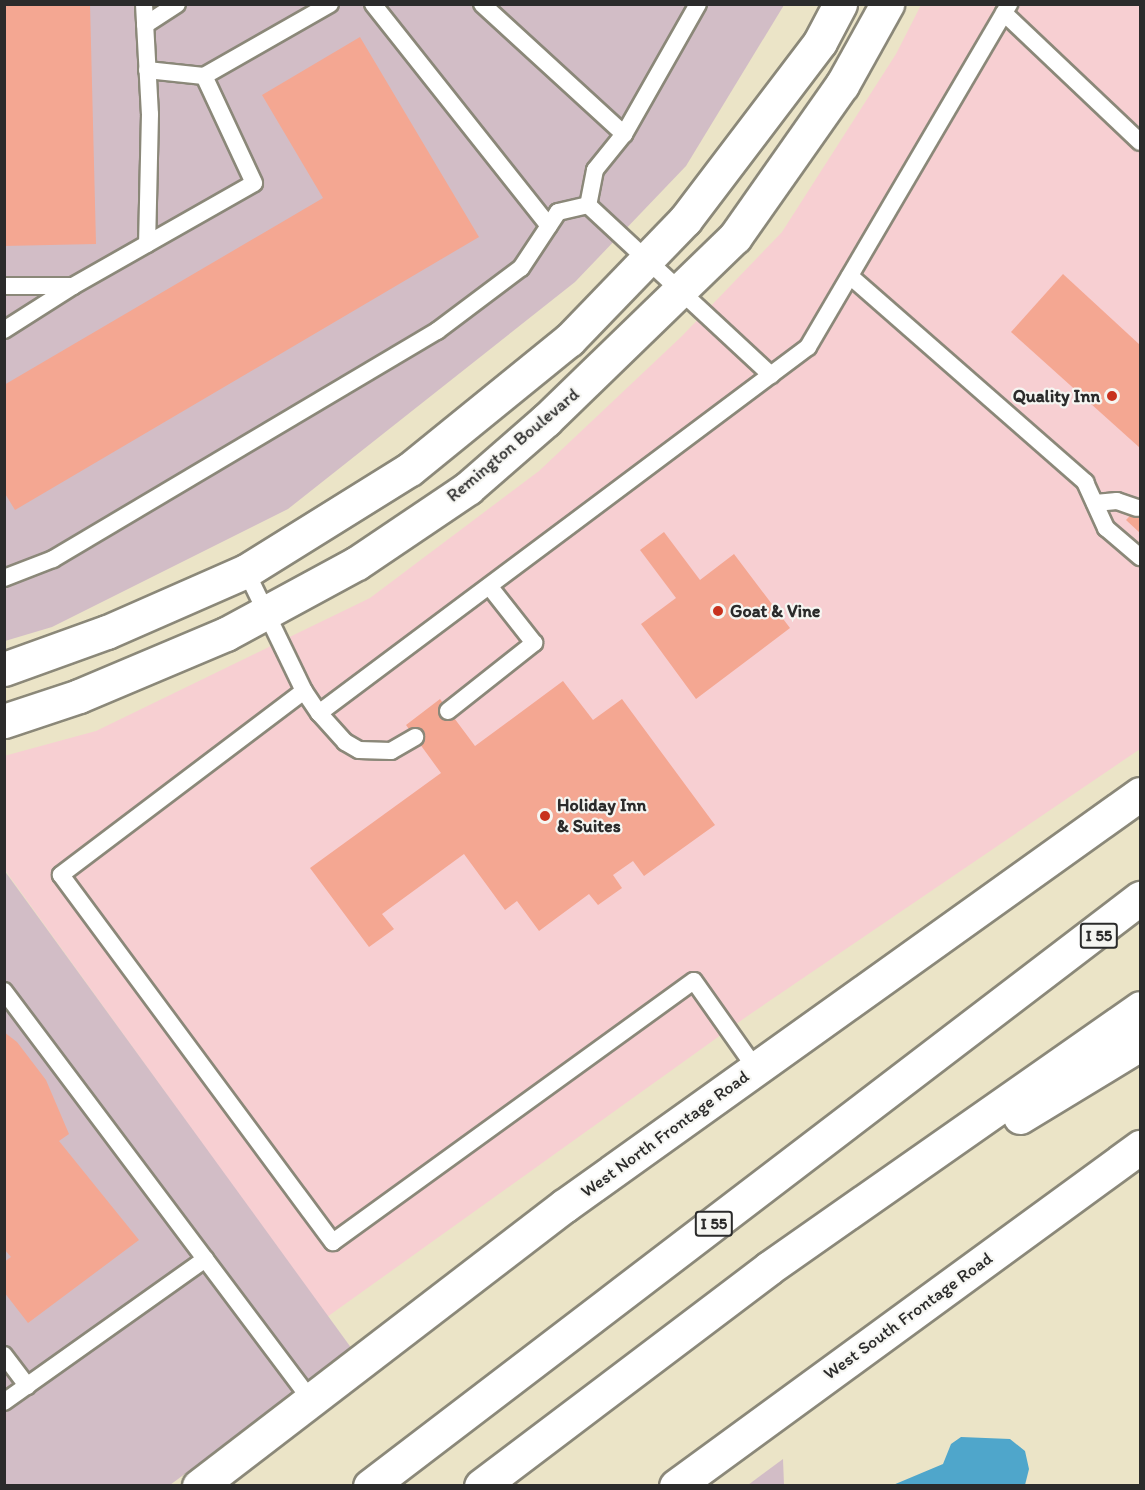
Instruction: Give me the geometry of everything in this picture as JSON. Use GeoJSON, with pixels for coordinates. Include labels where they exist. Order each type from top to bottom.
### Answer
{"type":"FeatureCollection","features":[{"type":"Feature","properties":{"kind":"main road"},"geometry":{"type":"LineString","coordinates":[[4,669],[107,632],[246,571],[410,469],[569,340],[685,220],[820,42],[840,4]]}},
{"type":"Feature","properties":{"kind":"main road","name":"Remington Boulevard"},"geometry":{"type":"LineString","coordinates":[[4,721],[79,696],[226,634],[357,563],[468,488],[546,420],[681,292],[735,237],[842,85],[887,4]]}},
{"type":"Feature","properties":{"kind":"main road","name":"West North Frontage Road"},"geometry":{"type":"LineString","coordinates":[[199,1485],[564,1206],[1140,794]]}},
{"type":"Feature","properties":{"kind":"main road"},"geometry":{"type":"LineString","coordinates":[[1058,963],[1140,898]]}},
{"type":"Feature","properties":{"kind":"main road","name":"I 55"},"geometry":{"type":"LineString","coordinates":[[370,1485],[1058,963],[1140,909]]}},
{"type":"Feature","properties":{"kind":"main road"},"geometry":{"type":"LineString","coordinates":[[481,1485],[769,1268],[1140,1008]]}},
{"type":"Feature","properties":{"kind":"main road"},"geometry":{"type":"LineString","coordinates":[[769,1268],[1140,1044]]}},
{"type":"Feature","properties":{"kind":"main road","name":"West South Frontage Road"},"geometry":{"type":"LineString","coordinates":[[676,1485],[1140,1148]]}},
{"type":"Feature","properties":{"kind":"lane"},"geometry":{"type":"LineString","coordinates":[[144,4],[147,70],[147,244]]}},
{"type":"Feature","properties":{"kind":"lane"},"geometry":{"type":"LineString","coordinates":[[145,25],[177,4]]}},
{"type":"Feature","properties":{"kind":"lane"},"geometry":{"type":"LineString","coordinates":[[147,70],[204,76],[330,4]]}},
{"type":"Feature","properties":{"kind":"lane"},"geometry":{"type":"LineString","coordinates":[[373,4],[549,226]]}},
{"type":"Feature","properties":{"kind":"lane"},"geometry":{"type":"LineString","coordinates":[[482,4],[624,134]]}},
{"type":"Feature","properties":{"kind":"lane"},"geometry":{"type":"LineString","coordinates":[[588,206],[595,170],[624,134],[698,4]]}},
{"type":"Feature","properties":{"kind":"lane"},"geometry":{"type":"LineString","coordinates":[[319,713],[808,347],[1006,9],[1140,142]]}},
{"type":"Feature","properties":{"kind":"lane"},"geometry":{"type":"LineString","coordinates":[[4,330],[73,286],[254,183],[204,76]]}},
{"type":"Feature","properties":{"kind":"lane"},"geometry":{"type":"LineString","coordinates":[[4,578],[52,559],[437,331],[522,268],[558,212],[588,206]]}},
{"type":"Feature","properties":{"kind":"lane"},"geometry":{"type":"LineString","coordinates":[[588,206],[771,375]]}},
{"type":"Feature","properties":{"kind":"lane"},"geometry":{"type":"LineString","coordinates":[[850,276],[1085,482],[1106,528],[1140,557]]}},
{"type":"Feature","properties":{"kind":"lane"},"geometry":{"type":"LineString","coordinates":[[4,286],[73,286]]}},
{"type":"Feature","properties":{"kind":"lane"},"geometry":{"type":"LineString","coordinates":[[1095,503],[1117,501],[1137,508]]}},
{"type":"Feature","properties":{"kind":"lane"},"geometry":{"type":"LineString","coordinates":[[246,571],[304,691],[319,713],[345,742],[359,750],[391,751],[415,737]]}},
{"type":"Feature","properties":{"kind":"lane"},"geometry":{"type":"LineString","coordinates":[[448,711],[534,643],[490,587]]}},
{"type":"Feature","properties":{"kind":"lane"},"geometry":{"type":"LineString","coordinates":[[304,691],[61,874],[333,1242],[694,981],[756,1069]]}},
{"type":"Feature","properties":{"kind":"lane"},"geometry":{"type":"LineString","coordinates":[[4,991],[311,1400]]}},
{"type":"Feature","properties":{"kind":"lane"},"geometry":{"type":"LineString","coordinates":[[4,1402],[205,1259]]}},
{"type":"Feature","properties":{"kind":"lane"},"geometry":{"type":"LineString","coordinates":[[4,1355],[27,1386]]}},
{"type":"Feature","properties":{"kind":"shaded area"},"geometry":{"type":"Polygon","coordinates":[[[5,5],[784,5],[686,166],[575,282],[288,509],[52,627],[5,641],[5,5]]]}},
{"type":"Feature","properties":{"kind":"shaded area"},"geometry":{"type":"Polygon","coordinates":[[[921,5],[1140,5],[1140,749],[746,1017],[327,1317],[5,870],[4,756],[96,731],[370,598],[539,471],[682,336],[782,232],[896,54],[921,5]]]}},
{"type":"Feature","properties":{"kind":"shaded area"},"geometry":{"type":"Polygon","coordinates":[[[4,870],[352,1349],[170,1485],[5,1485],[4,870]]]}},
{"type":"Feature","properties":{"kind":"shaded area"},"geometry":{"type":"Polygon","coordinates":[[[783,1459],[784,1485],[748,1485],[783,1459]]]}},
{"type":"Feature","properties":{"kind":"water"},"geometry":{"type":"Polygon","coordinates":[[[961,1437],[1010,1439],[1025,1451],[1029,1469],[1025,1485],[893,1485],[943,1464],[951,1444],[961,1437]]]}},
{"type":"Feature","properties":{"kind":"building"},"geometry":{"type":"Polygon","coordinates":[[[4,4],[90,4],[96,244],[4,246],[4,4]]]}},
{"type":"Feature","properties":{"kind":"building"},"geometry":{"type":"Polygon","coordinates":[[[360,37],[479,237],[15,510],[4,492],[4,385],[323,198],[262,95],[360,37]]]}},
{"type":"Feature","properties":{"kind":"building","name":"Quality Inn"},"geometry":{"type":"Polygon","coordinates":[[[1063,274],[1140,345],[1140,448],[1011,332],[1063,274]]]}},
{"type":"Feature","properties":{"kind":"building"},"geometry":{"type":"Polygon","coordinates":[[[1140,505],[1140,533],[1126,520],[1140,505]]]}},
{"type":"Feature","properties":{"kind":"building","name":"Goat & Vine"},"geometry":{"type":"Polygon","coordinates":[[[664,532],[700,580],[734,554],[790,628],[696,699],[641,624],[676,598],[640,550],[664,532]]]}},
{"type":"Feature","properties":{"kind":"building","name":"Holiday Inn & Suites"},"geometry":{"type":"Polygon","coordinates":[[[563,681],[593,720],[622,699],[715,825],[644,876],[633,861],[613,875],[622,888],[598,905],[589,894],[539,931],[517,901],[505,910],[464,854],[382,914],[394,929],[369,947],[310,868],[441,773],[406,725],[440,699],[475,746],[563,681]]]}},
{"type":"Feature","properties":{"kind":"building"},"geometry":{"type":"Polygon","coordinates":[[[4,1032],[17,1042],[46,1080],[69,1134],[59,1141],[139,1240],[28,1323],[4,1292],[4,1262],[11,1257],[4,1249],[4,1032]]]}},
{"type":"Feature","properties":{"kind":"place","name":"Quality Inn"},"geometry":{"type":"Point","coordinates":[1112,396]}},
{"type":"Feature","properties":{"kind":"place","name":"Goat & Vine"},"geometry":{"type":"Point","coordinates":[718,611]}},
{"type":"Feature","properties":{"kind":"place","name":"Holiday Inn & Suites"},"geometry":{"type":"Point","coordinates":[545,816]}}]}
